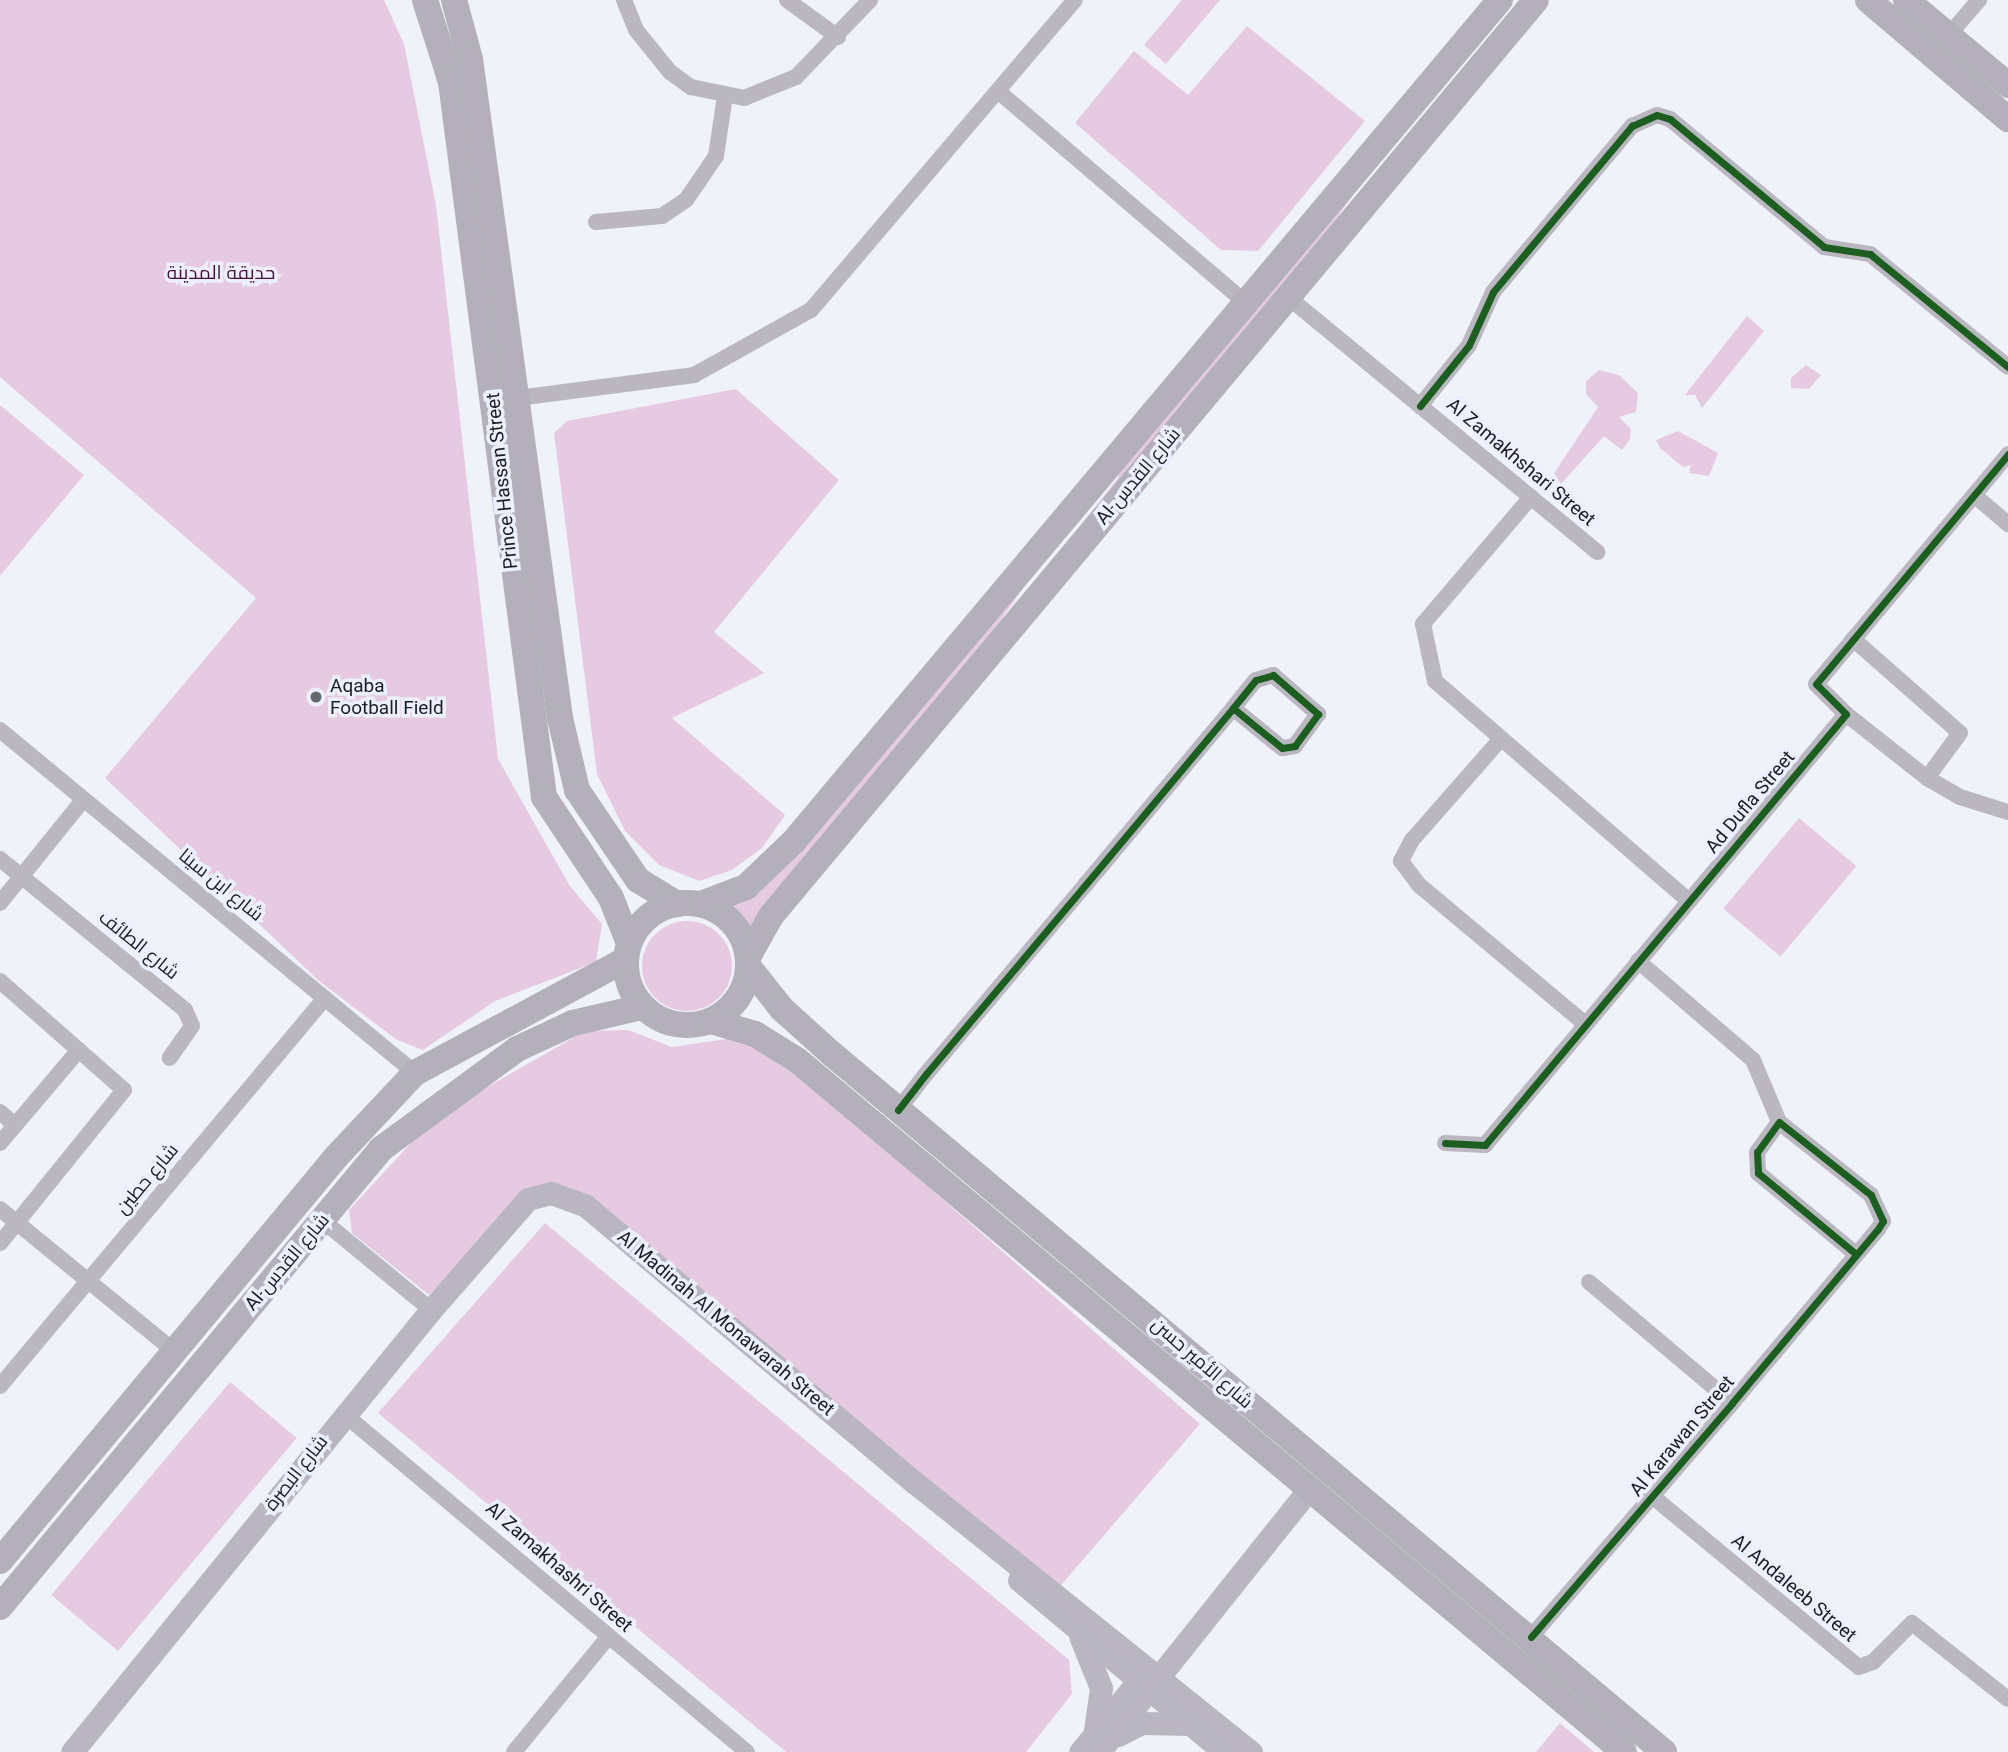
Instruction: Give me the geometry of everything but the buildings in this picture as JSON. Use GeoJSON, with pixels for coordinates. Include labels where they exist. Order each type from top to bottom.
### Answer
{"type":"FeatureCollection","features":[{"type":"Feature","properties":{"kind":"main road","name":"Prince Hassan Street"},"geometry":{"type":"LineString","coordinates":[[425,0],[451,82],[560,718],[577,790],[638,880],[689,904]]}},
{"type":"Feature","properties":{"kind":"main road","name":"Prince Hassan Street"},"geometry":{"type":"LineString","coordinates":[[454,0],[470,59],[544,797],[611,898],[627,951]]}},
{"type":"Feature","properties":{"kind":"main road","name":"Al-شارع القدس"},"geometry":{"type":"LineString","coordinates":[[748,961],[771,916],[1379,186],[1391,151],[1500,0]]}},
{"type":"Feature","properties":{"kind":"main road","name":"Al-شارع القدس"},"geometry":{"type":"LineString","coordinates":[[689,904],[725,899],[768,869],[1359,169],[1391,151],[1536,0]]}},
{"type":"Feature","properties":{"kind":"main road"},"geometry":{"type":"LineString","coordinates":[[1868,0],[1912,15],[1948,36],[2008,85]]}},
{"type":"Feature","properties":{"kind":"main road"},"geometry":{"type":"LineString","coordinates":[[1912,15],[2008,119]]}},
{"type":"Feature","properties":{"kind":"main road"},"geometry":{"type":"LineString","coordinates":[[1359,169],[1379,186]]}},
{"type":"Feature","properties":{"kind":"main road"},"geometry":{"type":"LineString","coordinates":[[1034,555],[1056,573]]}},
{"type":"Feature","properties":{"kind":"main road"},"geometry":{"type":"LineString","coordinates":[[689,904],[733,923],[748,961],[738,999],[710,1021],[681,1026],[642,1007],[627,951],[653,913],[689,904]]}},
{"type":"Feature","properties":{"kind":"main road","name":"Al-شارع القدس"},"geometry":{"type":"LineString","coordinates":[[0,1561],[174,1352],[415,1073],[627,951]]}},
{"type":"Feature","properties":{"kind":"main road","name":"شارع الأمير حسن"},"geometry":{"type":"LineString","coordinates":[[748,961],[782,1009],[898,1110],[1531,1637],[1656,1750]]}},
{"type":"Feature","properties":{"kind":"main road","name":"Al-شارع القدس"},"geometry":{"type":"LineString","coordinates":[[0,1608],[381,1149],[472,1078],[573,1023],[642,1007]]}},
{"type":"Feature","properties":{"kind":"main road","name":"شارع الأمير حسن"},"geometry":{"type":"LineString","coordinates":[[710,1021],[755,1034],[797,1060],[1171,1370],[1624,1752]]}},
{"type":"Feature","properties":{"kind":"main road","name":"Al Madinah Al Monawarah Street"},"geometry":{"type":"LineString","coordinates":[[528,1199],[560,1194],[586,1206],[914,1482]]}},
{"type":"Feature","properties":{"kind":"main road","name":"شارع البصرة"},"geometry":{"type":"LineString","coordinates":[[72,1752],[344,1413],[528,1199]]}},
{"type":"Feature","properties":{"kind":"main road"},"geometry":{"type":"LineString","coordinates":[[1171,1370],[1187,1349]]}},
{"type":"Feature","properties":{"kind":"main road"},"geometry":{"type":"LineString","coordinates":[[86,1460],[87,1479],[105,1481]]}},
{"type":"Feature","properties":{"kind":"main road"},"geometry":{"type":"LineString","coordinates":[[914,1482],[1077,1630],[1251,1752]]}},
{"type":"Feature","properties":{"kind":"main road"},"geometry":{"type":"LineString","coordinates":[[914,1482],[1150,1680],[1189,1724],[1224,1752]]}},
{"type":"Feature","properties":{"kind":"main road"},"geometry":{"type":"LineString","coordinates":[[1095,1745],[1310,1488]]}},
{"type":"Feature","properties":{"kind":"main road"},"geometry":{"type":"LineString","coordinates":[[58,1492],[76,1491],[83,1507]]}},
{"type":"Feature","properties":{"kind":"main road"},"geometry":{"type":"LineString","coordinates":[[1077,1630],[1101,1688],[1095,1745]]}},
{"type":"Feature","properties":{"kind":"main road"},"geometry":{"type":"LineString","coordinates":[[1095,1745],[1142,1723],[1189,1724]]}},
{"type":"Feature","properties":{"kind":"street"},"geometry":{"type":"LineString","coordinates":[[624,0],[636,30],[670,72],[691,87],[725,96],[776,88],[838,37],[870,0]]}},
{"type":"Feature","properties":{"kind":"street"},"geometry":{"type":"LineString","coordinates":[[787,0],[838,37]]}},
{"type":"Feature","properties":{"kind":"street"},"geometry":{"type":"LineString","coordinates":[[505,400],[694,374],[770,337],[811,310],[1075,0]]}},
{"type":"Feature","properties":{"kind":"street"},"geometry":{"type":"LineString","coordinates":[[1948,36],[1979,0]]}},
{"type":"Feature","properties":{"kind":"street"},"geometry":{"type":"LineString","coordinates":[[999,92],[1246,303]]}},
{"type":"Feature","properties":{"kind":"street"},"geometry":{"type":"LineString","coordinates":[[596,222],[662,216],[686,200],[716,156],[725,96]]}},
{"type":"Feature","properties":{"kind":"street"},"geometry":{"type":"LineString","coordinates":[[1420,406],[1469,345],[1493,292],[1646,118],[1670,119],[1824,247],[1870,254],[2008,367]]}},
{"type":"Feature","properties":{"kind":"street","name":"Al Zamakhshari Street"},"geometry":{"type":"LineString","coordinates":[[1288,297],[1597,552]]}},
{"type":"Feature","properties":{"kind":"street"},"geometry":{"type":"LineString","coordinates":[[2008,454],[1816,687],[1927,778],[1960,797],[2008,812]]}},
{"type":"Feature","properties":{"kind":"street"},"geometry":{"type":"LineString","coordinates":[[1974,495],[2008,524]]}},
{"type":"Feature","properties":{"kind":"street"},"geometry":{"type":"LineString","coordinates":[[1531,497],[1420,630],[1437,687],[1688,900]]}},
{"type":"Feature","properties":{"kind":"street"},"geometry":{"type":"LineString","coordinates":[[1853,639],[1960,733],[1927,778]]}},
{"type":"Feature","properties":{"kind":"street"},"geometry":{"type":"LineString","coordinates":[[898,1110],[1233,708],[1264,673],[1318,714],[1295,746],[1282,748],[1233,708]]}},
{"type":"Feature","properties":{"kind":"street","name":"Ad Dufla Street"},"geometry":{"type":"LineString","coordinates":[[1445,1143],[1485,1145],[1584,1023],[1846,714]]}},
{"type":"Feature","properties":{"kind":"street","name":"شارع ابن سينا"},"geometry":{"type":"LineString","coordinates":[[0,730],[415,1073]]}},
{"type":"Feature","properties":{"kind":"street"},"geometry":{"type":"LineString","coordinates":[[1499,741],[1412,840],[1401,861],[1419,886],[1584,1023]]}},
{"type":"Feature","properties":{"kind":"street"},"geometry":{"type":"LineString","coordinates":[[0,903],[83,800]]}},
{"type":"Feature","properties":{"kind":"street"},"geometry":{"type":"LineString","coordinates":[[0,859],[22,878]]}},
{"type":"Feature","properties":{"kind":"street","name":"شارع الطائف"},"geometry":{"type":"LineString","coordinates":[[22,878],[185,1010],[192,1026],[170,1058]]}},
{"type":"Feature","properties":{"kind":"street"},"geometry":{"type":"LineString","coordinates":[[1638,961],[1753,1060],[1779,1122],[1757,1152],[1758,1173],[1856,1254]]}},
{"type":"Feature","properties":{"kind":"street"},"geometry":{"type":"LineString","coordinates":[[0,981],[124,1090],[0,1243]]}},
{"type":"Feature","properties":{"kind":"street","name":"شارع حطين"},"geometry":{"type":"LineString","coordinates":[[0,1386],[326,998]]}},
{"type":"Feature","properties":{"kind":"street"},"geometry":{"type":"LineString","coordinates":[[0,1143],[79,1050]]}},
{"type":"Feature","properties":{"kind":"street"},"geometry":{"type":"LineString","coordinates":[[0,1112],[15,1125]]}},
{"type":"Feature","properties":{"kind":"street","name":"Al Karawan Street"},"geometry":{"type":"LineString","coordinates":[[1531,1637],[1732,1403],[1883,1221],[1882,1208],[1779,1122]]}},
{"type":"Feature","properties":{"kind":"street"},"geometry":{"type":"LineString","coordinates":[[0,1209],[174,1352]]}},
{"type":"Feature","properties":{"kind":"street"},"geometry":{"type":"LineString","coordinates":[[322,1220],[431,1310]]}},
{"type":"Feature","properties":{"kind":"street"},"geometry":{"type":"LineString","coordinates":[[1589,1282],[1732,1403]]}},
{"type":"Feature","properties":{"kind":"street","name":"Al Zamakhashri Street"},"geometry":{"type":"LineString","coordinates":[[344,1413],[747,1752]]}},
{"type":"Feature","properties":{"kind":"street","name":"Al Andaleeb Street"},"geometry":{"type":"LineString","coordinates":[[1652,1496],[1859,1667],[1873,1662],[1902,1629],[1921,1625],[2008,1699]]}},
{"type":"Feature","properties":{"kind":"street"},"geometry":{"type":"LineString","coordinates":[[514,1752],[608,1637]]}},
{"type":"Feature","properties":{"kind":"green space","name":"حديقة المدينة"},"geometry":{"type":"Polygon","coordinates":[[[0,0],[384,0],[404,44],[436,205],[498,759],[570,886],[602,924],[596,962],[495,1001],[423,1050],[397,1040],[319,981],[105,778],[256,598],[0,377],[0,0]]]}},
{"type":"Feature","properties":{"kind":"green space"},"geometry":{"type":"Polygon","coordinates":[[[1182,0],[1220,0],[1166,64],[1144,45],[1182,0]]]}},
{"type":"Feature","properties":{"kind":"green space"},"geometry":{"type":"Polygon","coordinates":[[[1247,26],[1365,121],[1258,251],[1221,250],[1075,123],[1134,51],[1188,95],[1247,26]]]}},
{"type":"Feature","properties":{"kind":"green space"},"geometry":{"type":"Polygon","coordinates":[[[1366,176],[1306,262],[1062,550],[1118,478],[1119,467],[1366,176]]]}},
{"type":"Feature","properties":{"kind":"green space"},"geometry":{"type":"Polygon","coordinates":[[[1747,316],[1764,331],[1702,408],[1695,395],[1685,395],[1747,316]]]}},
{"type":"Feature","properties":{"kind":"green space"},"geometry":{"type":"Polygon","coordinates":[[[1806,365],[1821,375],[1809,389],[1791,388],[1791,378],[1806,365]]]}},
{"type":"Feature","properties":{"kind":"green space"},"geometry":{"type":"Polygon","coordinates":[[[1599,370],[1619,375],[1638,393],[1636,412],[1619,417],[1631,429],[1630,439],[1622,450],[1604,436],[1561,484],[1554,473],[1598,407],[1586,394],[1586,381],[1599,370]]]}},
{"type":"Feature","properties":{"kind":"green space"},"geometry":{"type":"Polygon","coordinates":[[[736,389],[839,480],[714,632],[764,673],[672,718],[785,815],[762,848],[732,870],[699,881],[659,865],[625,831],[597,774],[554,433],[567,421],[736,389]]]}},
{"type":"Feature","properties":{"kind":"green space"},"geometry":{"type":"Polygon","coordinates":[[[0,405],[84,475],[0,576],[0,405]]]}},
{"type":"Feature","properties":{"kind":"green space"},"geometry":{"type":"Polygon","coordinates":[[[1678,431],[1718,453],[1709,476],[1689,473],[1691,465],[1683,467],[1660,448],[1656,440],[1678,431]]]}},
{"type":"Feature","properties":{"kind":"green space"},"geometry":{"type":"Polygon","coordinates":[[[1033,574],[970,664],[753,928],[731,909],[1033,574]]]}},
{"type":"Feature","properties":{"kind":"green space"},"geometry":{"type":"Polygon","coordinates":[[[1799,818],[1856,866],[1781,957],[1723,908],[1799,818]]]}},
{"type":"Feature","properties":{"kind":"green space"},"geometry":{"type":"Polygon","coordinates":[[[687,921],[704,925],[719,934],[728,949],[732,966],[728,983],[719,998],[704,1007],[687,1011],[670,1007],[655,998],[646,983],[642,966],[646,949],[655,934],[670,925],[687,921]]]}},
{"type":"Feature","properties":{"kind":"green space"},"geometry":{"type":"Polygon","coordinates":[[[628,1030],[672,1047],[733,1038],[774,1052],[1200,1424],[1056,1591],[567,1190],[526,1195],[429,1295],[352,1233],[349,1210],[435,1117],[585,1031],[628,1030]]]}},
{"type":"Feature","properties":{"kind":"green space"},"geometry":{"type":"Polygon","coordinates":[[[545,1223],[1069,1660],[1072,1694],[1026,1752],[786,1752],[378,1413],[545,1223]]]}},
{"type":"Feature","properties":{"kind":"green space"},"geometry":{"type":"Polygon","coordinates":[[[230,1382],[297,1438],[118,1651],[51,1595],[230,1382]]]}},
{"type":"Feature","properties":{"kind":"green space"},"geometry":{"type":"Polygon","coordinates":[[[1560,1723],[1594,1752],[1536,1752],[1560,1723]]]}},
{"type":"Feature","properties":{"kind":"cycle path"},"geometry":{"type":"LineString","coordinates":[[1420,406],[1469,345],[1493,292],[1632,126],[1657,115],[1670,119],[1824,247],[1870,254],[2008,367]]}},
{"type":"Feature","properties":{"kind":"cycle path"},"geometry":{"type":"LineString","coordinates":[[1445,1143],[1485,1145],[1846,714],[1816,684],[2008,454]]}},
{"type":"Feature","properties":{"kind":"cycle path"},"geometry":{"type":"LineString","coordinates":[[898,1110],[1256,680],[1273,675],[1318,714],[1295,746],[1282,748],[1233,708]]}},
{"type":"Feature","properties":{"kind":"cycle path"},"geometry":{"type":"LineString","coordinates":[[1531,1637],[1732,1403],[1878,1229],[1883,1221],[1871,1195],[1779,1122],[1757,1152],[1758,1173],[1856,1254]]}},
{"type":"Feature","properties":{"kind":"place","name":"Aqaba Football Field"},"geometry":{"type":"Point","coordinates":[316,697]}}]}
